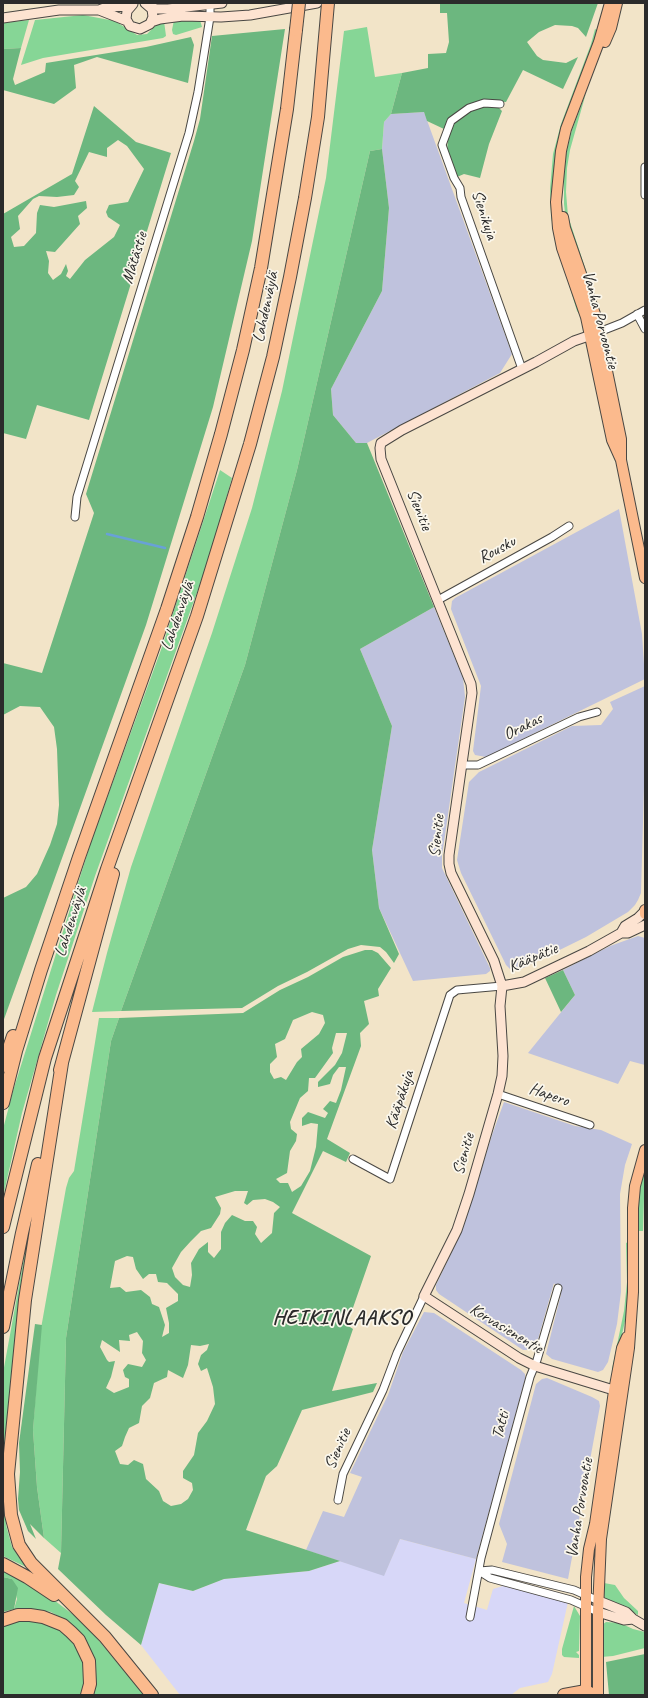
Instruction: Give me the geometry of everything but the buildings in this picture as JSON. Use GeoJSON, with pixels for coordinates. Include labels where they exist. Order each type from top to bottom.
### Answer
{"type":"FeatureCollection","features":[{"type":"Feature","properties":{"kind":"highway","name":"Lahdenväylä"},"geometry":{"type":"LineString","coordinates":[[3,1103],[16,1051],[41,970],[197,517],[225,419],[243,350],[262,261],[286,117],[299,3]]}},
{"type":"Feature","properties":{"kind":"highway","name":"Lahdenväylä"},"geometry":{"type":"LineString","coordinates":[[3,1227],[45,1058],[82,942],[199,609],[250,444],[273,357],[306,190],[318,117],[328,3]]}},
{"type":"Feature","properties":{"kind":"highway"},"geometry":{"type":"LineString","coordinates":[[3,1327],[22,1233],[62,1063],[114,872],[124,822]]}},
{"type":"Feature","properties":{"kind":"highway"},"geometry":{"type":"LineString","coordinates":[[3,1066],[11,1040],[41,970]]}},
{"type":"Feature","properties":{"kind":"highway"},"geometry":{"type":"LineString","coordinates":[[62,1063],[25,1300],[8,1474],[11,1515],[19,1545],[38,1572],[104,1637],[152,1695]]}},
{"type":"Feature","properties":{"kind":"highway"},"geometry":{"type":"LineString","coordinates":[[3,1564],[27,1577],[84,1616]]}},
{"type":"Feature","properties":{"kind":"highway"},"geometry":{"type":"LineString","coordinates":[[3,1620],[18,1615],[43,1617],[62,1625],[71,1632],[79,1640],[88,1661],[90,1684],[87,1695]]}},
{"type":"Feature","properties":{"kind":"highway"},"geometry":{"type":"LineString","coordinates":[[564,1695],[589,1694]]}},
{"type":"Feature","properties":{"kind":"main road","name":"Vanha Porvoontie"},"geometry":{"type":"LineString","coordinates":[[610,3],[592,64],[566,129],[561,151],[556,202],[558,228],[562,248],[586,316],[594,333],[621,439],[621,460],[645,578]]}},
{"type":"Feature","properties":{"kind":"main road","name":"Vanha Porvoontie"},"geometry":{"type":"LineString","coordinates":[[592,64],[604,45],[611,28],[617,3]]}},
{"type":"Feature","properties":{"kind":"main road","name":"Vanha Porvoontie"},"geometry":{"type":"LineString","coordinates":[[589,1694],[586,1594],[589,1549],[595,1524],[618,1392],[629,1348],[633,1292],[633,1208],[635,1186],[645,1150]]}},
{"type":"Feature","properties":{"kind":"main road","name":"Vanha Porvoontie"},"geometry":{"type":"LineString","coordinates":[[598,1695],[598,1612],[602,1530],[618,1392]]}},
{"type":"Feature","properties":{"kind":"street"},"geometry":{"type":"LineString","coordinates":[[148,5],[158,9],[168,9],[222,3]]}},
{"type":"Feature","properties":{"kind":"street"},"geometry":{"type":"LineString","coordinates":[[99,10],[127,21],[132,27],[138,29],[145,28],[151,22],[160,19],[183,16],[210,17],[266,13],[317,3]]}},
{"type":"Feature","properties":{"kind":"street"},"geometry":{"type":"LineString","coordinates":[[127,21],[126,14],[132,5]]}},
{"type":"Feature","properties":{"kind":"street"},"geometry":{"type":"LineString","coordinates":[[3,18],[59,10],[99,10],[107,7],[132,5]]}},
{"type":"Feature","properties":{"kind":"street"},"geometry":{"type":"LineString","coordinates":[[148,5],[153,14],[151,22]]}},
{"type":"Feature","properties":{"kind":"street","name":"Mätästie"},"geometry":{"type":"LineString","coordinates":[[75,517],[77,497],[188,139],[210,17],[210,5]]}},
{"type":"Feature","properties":{"kind":"street","name":"Sienikuja"},"geometry":{"type":"LineString","coordinates":[[500,104],[484,103],[469,108],[451,121],[444,136],[442,145],[454,178],[460,188],[464,207],[522,369]]}},
{"type":"Feature","properties":{"kind":"street"},"geometry":{"type":"LineString","coordinates":[[645,167],[645,194]]}},
{"type":"Feature","properties":{"kind":"street"},"geometry":{"type":"LineString","coordinates":[[594,333],[622,323],[645,310]]}},
{"type":"Feature","properties":{"kind":"street"},"geometry":{"type":"LineString","coordinates":[[638,314],[645,329]]}},
{"type":"Feature","properties":{"kind":"street","name":"Sienitie"},"geometry":{"type":"LineString","coordinates":[[338,1500],[343,1474],[383,1390],[397,1353],[457,1230],[498,1094],[502,1076],[503,1056],[500,1006],[502,986],[494,961],[451,873],[449,855],[462,765],[471,684],[381,459],[381,443],[402,430],[574,341],[594,333]]}},
{"type":"Feature","properties":{"kind":"street","name":"Rousku"},"geometry":{"type":"LineString","coordinates":[[438,600],[552,538],[569,526]]}},
{"type":"Feature","properties":{"kind":"street","name":"Orakas"},"geometry":{"type":"LineString","coordinates":[[462,765],[478,765],[579,717],[597,712]]}},
{"type":"Feature","properties":{"kind":"street","name":"Kääpätie"},"geometry":{"type":"LineString","coordinates":[[621,933],[625,926],[638,918],[645,911]]}},
{"type":"Feature","properties":{"kind":"street","name":"Kääpätie"},"geometry":{"type":"LineString","coordinates":[[453,992],[472,987],[502,986],[524,982],[589,951],[621,933],[628,933],[645,925]]}},
{"type":"Feature","properties":{"kind":"street","name":"Kääpäkuja"},"geometry":{"type":"LineString","coordinates":[[353,1159],[390,1179],[448,999],[453,992]]}},
{"type":"Feature","properties":{"kind":"street","name":"Hapero"},"geometry":{"type":"LineString","coordinates":[[498,1094],[590,1125]]}},
{"type":"Feature","properties":{"kind":"street","name":"Tatti"},"geometry":{"type":"LineString","coordinates":[[470,1617],[479,1571],[530,1377],[535,1366],[558,1288]]}},
{"type":"Feature","properties":{"kind":"street","name":"Korvasienentie"},"geometry":{"type":"LineString","coordinates":[[424,1296],[519,1358],[535,1366],[618,1392]]}},
{"type":"Feature","properties":{"kind":"street"},"geometry":{"type":"LineString","coordinates":[[479,1571],[492,1570],[586,1594],[626,1612],[632,1619],[645,1626]]}},
{"type":"Feature","properties":{"kind":"street"},"geometry":{"type":"LineString","coordinates":[[479,1571],[490,1578],[571,1600],[598,1612],[624,1620],[632,1619]]}},
{"type":"Feature","properties":{"kind":"shaded area"},"geometry":{"type":"Polygon","coordinates":[[[424,112],[512,354],[500,373],[367,443],[356,443],[333,415],[331,389],[382,291],[389,208],[382,149],[384,122],[391,114],[424,112]]]}},
{"type":"Feature","properties":{"kind":"shaded area"},"geometry":{"type":"Polygon","coordinates":[[[619,509],[642,634],[645,679],[486,757],[475,755],[473,751],[481,686],[451,609],[452,601],[619,509]]]}},
{"type":"Feature","properties":{"kind":"shaded area"},"geometry":{"type":"Polygon","coordinates":[[[434,607],[463,678],[465,697],[442,856],[442,868],[490,968],[490,971],[486,974],[413,981],[379,908],[372,850],[392,726],[360,649],[434,607]]]}},
{"type":"Feature","properties":{"kind":"shaded area"},"geometry":{"type":"Polygon","coordinates":[[[645,686],[645,751],[641,893],[638,900],[628,912],[586,937],[521,969],[515,971],[510,969],[506,965],[461,873],[457,860],[469,782],[479,772],[572,726],[601,725],[613,709],[610,702],[645,686]]]}},
{"type":"Feature","properties":{"kind":"shaded area"},"geometry":{"type":"Polygon","coordinates":[[[638,936],[645,938],[645,1065],[630,1061],[618,1084],[528,1053],[575,995],[563,970],[610,946],[638,936]]]}},
{"type":"Feature","properties":{"kind":"shaded area"},"geometry":{"type":"Polygon","coordinates":[[[504,1102],[575,1126],[601,1130],[632,1144],[625,1165],[620,1194],[621,1292],[617,1324],[608,1362],[603,1370],[598,1372],[552,1359],[546,1354],[561,1294],[554,1283],[537,1343],[530,1350],[523,1350],[439,1294],[436,1290],[436,1285],[462,1231],[504,1102]]]}},
{"type":"Feature","properties":{"kind":"shaded area"},"geometry":{"type":"Polygon","coordinates":[[[424,1312],[434,1313],[521,1370],[525,1374],[525,1379],[476,1559],[400,1539],[384,1576],[306,1550],[323,1511],[344,1517],[362,1477],[350,1473],[388,1395],[403,1352],[424,1312]]]}},
{"type":"Feature","properties":{"kind":"shaded area"},"geometry":{"type":"Polygon","coordinates":[[[547,1378],[592,1397],[599,1401],[600,1406],[568,1579],[502,1562],[507,1544],[499,1524],[536,1384],[542,1379],[547,1378]]]}},
{"type":"Feature","properties":{"kind":"shaded area"},"geometry":{"type":"Polygon","coordinates":[[[400,1539],[476,1559],[464,1603],[487,1610],[493,1589],[503,1586],[568,1602],[552,1674],[548,1682],[520,1688],[511,1695],[180,1695],[141,1645],[159,1583],[193,1591],[224,1579],[309,1571],[340,1561],[384,1575],[400,1539]]]}},
{"type":"Feature","properties":{"kind":"green space"},"geometry":{"type":"Polygon","coordinates":[[[440,3],[598,3],[586,37],[578,28],[572,26],[555,25],[539,32],[527,42],[537,56],[543,60],[566,63],[578,57],[563,89],[523,70],[506,102],[483,101],[448,121],[444,129],[427,121],[424,112],[391,114],[402,73],[428,68],[428,54],[446,53],[449,42],[447,13],[440,13],[440,3]]]}},
{"type":"Feature","properties":{"kind":"green space"},"geometry":{"type":"Polygon","coordinates":[[[83,15],[115,21],[137,35],[147,34],[157,24],[164,21],[166,36],[163,38],[43,58],[21,65],[35,20],[83,15]]]}},
{"type":"Feature","properties":{"kind":"green space"},"geometry":{"type":"Polygon","coordinates":[[[29,20],[21,48],[3,49],[3,23],[29,20]]]}},
{"type":"Feature","properties":{"kind":"green space"},"geometry":{"type":"Polygon","coordinates":[[[174,20],[200,20],[202,27],[176,35],[173,34],[172,30],[174,20]]]}},
{"type":"Feature","properties":{"kind":"green space"},"geometry":{"type":"Polygon","coordinates":[[[367,27],[375,77],[402,73],[391,114],[384,122],[382,149],[370,151],[297,470],[245,665],[121,1011],[92,1012],[131,867],[212,633],[252,508],[282,391],[326,178],[344,31],[367,27]]]}},
{"type":"Feature","properties":{"kind":"green space"},"geometry":{"type":"Polygon","coordinates":[[[285,29],[252,241],[213,407],[146,625],[3,1022],[3,898],[26,887],[37,874],[50,845],[57,824],[59,805],[57,749],[54,727],[40,707],[20,706],[3,715],[3,663],[42,673],[94,513],[86,494],[200,119],[212,36],[285,29]]]}},
{"type":"Feature","properties":{"kind":"green space"},"geometry":{"type":"Polygon","coordinates":[[[595,29],[597,30],[594,44],[558,148],[553,183],[553,197],[580,315],[577,311],[555,239],[551,216],[550,189],[553,154],[561,124],[591,44],[595,29]]]}},
{"type":"Feature","properties":{"kind":"green space"},"geometry":{"type":"Polygon","coordinates":[[[191,37],[194,45],[188,83],[97,57],[74,65],[76,88],[54,104],[3,90],[3,49],[21,48],[13,79],[15,85],[45,72],[46,63],[146,47],[191,37]]]}},
{"type":"Feature","properties":{"kind":"green space"},"geometry":{"type":"Polygon","coordinates":[[[586,93],[570,150],[567,168],[566,192],[568,216],[598,307],[596,309],[565,213],[564,204],[565,158],[572,130],[586,93]]]}},
{"type":"Feature","properties":{"kind":"green space"},"geometry":{"type":"Polygon","coordinates":[[[484,105],[497,106],[502,111],[489,144],[480,178],[464,174],[457,177],[447,151],[448,137],[453,122],[469,109],[484,105]]]}},
{"type":"Feature","properties":{"kind":"green space"},"geometry":{"type":"Polygon","coordinates":[[[94,106],[136,142],[171,153],[89,420],[37,405],[26,439],[3,433],[3,214],[72,174],[94,106]],[[118,140],[107,148],[107,157],[89,152],[75,181],[79,187],[74,195],[57,197],[39,196],[33,199],[18,216],[20,229],[11,237],[14,247],[24,246],[36,233],[37,213],[40,205],[54,207],[86,201],[87,208],[78,216],[80,224],[55,252],[46,251],[49,261],[48,273],[53,280],[61,274],[66,264],[68,271],[66,276],[70,279],[85,260],[114,237],[120,225],[108,217],[106,212],[109,205],[128,202],[144,169],[127,146],[118,140]]]}},
{"type":"Feature","properties":{"kind":"green space"},"geometry":{"type":"Polygon","coordinates":[[[382,149],[389,208],[382,291],[331,389],[333,415],[356,443],[367,443],[434,607],[360,649],[392,726],[372,850],[379,908],[399,954],[394,963],[386,952],[380,947],[361,945],[348,949],[278,986],[242,1008],[121,1011],[245,665],[297,470],[370,151],[382,149]]]}},
{"type":"Feature","properties":{"kind":"green space"},"geometry":{"type":"Polygon","coordinates":[[[220,470],[232,478],[209,559],[95,876],[56,995],[22,1113],[3,1197],[3,1129],[13,1091],[91,842],[162,647],[220,470]]]}},
{"type":"Feature","properties":{"kind":"green space"},"geometry":{"type":"Polygon","coordinates":[[[365,950],[372,950],[378,953],[391,968],[378,989],[379,996],[364,1001],[369,1024],[360,1033],[361,1046],[327,1139],[350,1153],[346,1162],[323,1151],[292,1213],[371,1256],[347,1325],[353,1329],[332,1391],[377,1383],[373,1392],[302,1410],[277,1466],[266,1476],[246,1530],[340,1561],[309,1571],[224,1579],[193,1591],[159,1583],[141,1645],[106,1615],[58,1569],[61,1553],[66,1338],[111,1041],[119,1018],[243,1013],[280,990],[308,977],[343,957],[365,950]],[[312,1012],[293,1020],[285,1039],[275,1044],[277,1057],[270,1064],[270,1072],[274,1079],[281,1077],[286,1080],[297,1062],[302,1057],[301,1049],[319,1034],[325,1023],[323,1015],[312,1012]],[[336,1033],[332,1048],[333,1053],[315,1078],[309,1078],[308,1091],[300,1098],[290,1122],[291,1129],[297,1134],[296,1141],[290,1151],[287,1173],[276,1179],[280,1183],[288,1183],[292,1192],[301,1186],[310,1171],[316,1147],[318,1124],[311,1123],[302,1126],[302,1118],[308,1112],[325,1118],[328,1113],[323,1109],[330,1101],[336,1103],[341,1090],[346,1067],[339,1067],[333,1075],[330,1084],[318,1087],[318,1082],[335,1065],[342,1053],[347,1033],[336,1033]],[[235,1191],[215,1197],[221,1208],[220,1214],[211,1228],[201,1231],[191,1241],[181,1252],[172,1268],[175,1277],[183,1285],[190,1287],[192,1275],[191,1263],[199,1249],[208,1242],[208,1252],[214,1258],[221,1249],[221,1232],[225,1223],[232,1215],[245,1221],[253,1221],[257,1227],[255,1234],[261,1243],[272,1233],[274,1213],[280,1207],[265,1199],[253,1200],[247,1205],[244,1203],[248,1191],[235,1191]],[[127,1256],[115,1261],[110,1288],[120,1287],[126,1292],[141,1290],[150,1297],[152,1304],[159,1307],[165,1325],[162,1337],[169,1333],[166,1308],[178,1301],[178,1294],[167,1283],[158,1282],[156,1274],[149,1274],[143,1279],[136,1269],[133,1257],[127,1256]],[[137,1332],[129,1335],[130,1341],[119,1340],[120,1352],[102,1340],[100,1347],[107,1360],[109,1362],[115,1361],[111,1377],[106,1388],[114,1393],[129,1387],[129,1379],[125,1377],[123,1370],[128,1364],[142,1367],[146,1360],[142,1353],[143,1341],[137,1332]],[[209,1344],[200,1346],[191,1345],[188,1365],[183,1378],[168,1370],[167,1377],[154,1383],[150,1398],[142,1406],[139,1423],[129,1428],[122,1446],[115,1451],[120,1464],[128,1465],[134,1460],[143,1464],[146,1479],[159,1491],[163,1501],[171,1506],[181,1504],[188,1499],[193,1490],[192,1483],[183,1478],[183,1471],[194,1455],[198,1433],[207,1421],[215,1404],[213,1387],[207,1368],[201,1371],[198,1364],[201,1355],[207,1350],[209,1344]]]}},
{"type":"Feature","properties":{"kind":"green space"},"geometry":{"type":"Polygon","coordinates":[[[563,970],[575,995],[561,1012],[545,978],[563,970]]]}},
{"type":"Feature","properties":{"kind":"green space"},"geometry":{"type":"Polygon","coordinates":[[[99,1018],[119,1018],[111,1041],[66,1338],[61,1553],[44,1538],[37,1487],[33,1430],[40,1334],[66,1188],[69,1178],[74,1171],[99,1018]]]}},
{"type":"Feature","properties":{"kind":"green space"},"geometry":{"type":"Polygon","coordinates":[[[645,1165],[643,1231],[639,1231],[639,1195],[645,1165]]]}},
{"type":"Feature","properties":{"kind":"green space"},"geometry":{"type":"Polygon","coordinates":[[[30,1225],[19,1310],[5,1508],[6,1525],[12,1547],[26,1567],[3,1556],[3,1373],[30,1225]]]}},
{"type":"Feature","properties":{"kind":"green space"},"geometry":{"type":"Polygon","coordinates":[[[628,1242],[628,1302],[614,1369],[612,1369],[624,1311],[627,1282],[626,1243],[628,1242]]]}},
{"type":"Feature","properties":{"kind":"green space"},"geometry":{"type":"Polygon","coordinates":[[[35,1324],[42,1325],[33,1430],[37,1487],[44,1538],[30,1524],[36,1539],[28,1531],[19,1510],[18,1499],[20,1472],[19,1443],[35,1324]]]}},
{"type":"Feature","properties":{"kind":"green space"},"geometry":{"type":"Polygon","coordinates":[[[3,1569],[42,1591],[75,1616],[95,1636],[144,1695],[93,1695],[95,1665],[86,1641],[70,1623],[51,1612],[14,1609],[17,1599],[12,1579],[3,1577],[3,1569]]]}},
{"type":"Feature","properties":{"kind":"green space"},"geometry":{"type":"Polygon","coordinates":[[[3,1577],[12,1579],[18,1588],[14,1609],[3,1612],[3,1577]]]}},
{"type":"Feature","properties":{"kind":"green space"},"geometry":{"type":"Polygon","coordinates":[[[604,1583],[615,1585],[624,1598],[638,1611],[638,1615],[607,1601],[603,1595],[604,1583]]]}},
{"type":"Feature","properties":{"kind":"green space"},"geometry":{"type":"Polygon","coordinates":[[[574,1606],[580,1616],[579,1651],[576,1652],[579,1655],[579,1658],[564,1657],[562,1655],[562,1649],[574,1606]]]}},
{"type":"Feature","properties":{"kind":"green space"},"geometry":{"type":"Polygon","coordinates":[[[30,1620],[54,1625],[73,1641],[82,1655],[86,1672],[83,1695],[3,1695],[3,1626],[15,1621],[30,1620]]]}},
{"type":"Feature","properties":{"kind":"green space"},"geometry":{"type":"Polygon","coordinates":[[[606,1622],[620,1623],[633,1629],[645,1632],[645,1648],[613,1656],[601,1657],[602,1625],[606,1622]]]}},
{"type":"Feature","properties":{"kind":"green space"},"geometry":{"type":"Polygon","coordinates":[[[645,1654],[645,1695],[609,1695],[606,1662],[645,1654]]]}},
{"type":"Feature","properties":{"kind":"waterway"},"geometry":{"type":"LineString","coordinates":[[107,534],[165,548]]}},
{"type":"Feature","properties":{"kind":"district","name":"HEIKINLAAKSO"},"geometry":{"type":"Point","coordinates":[342,1318]}}]}
